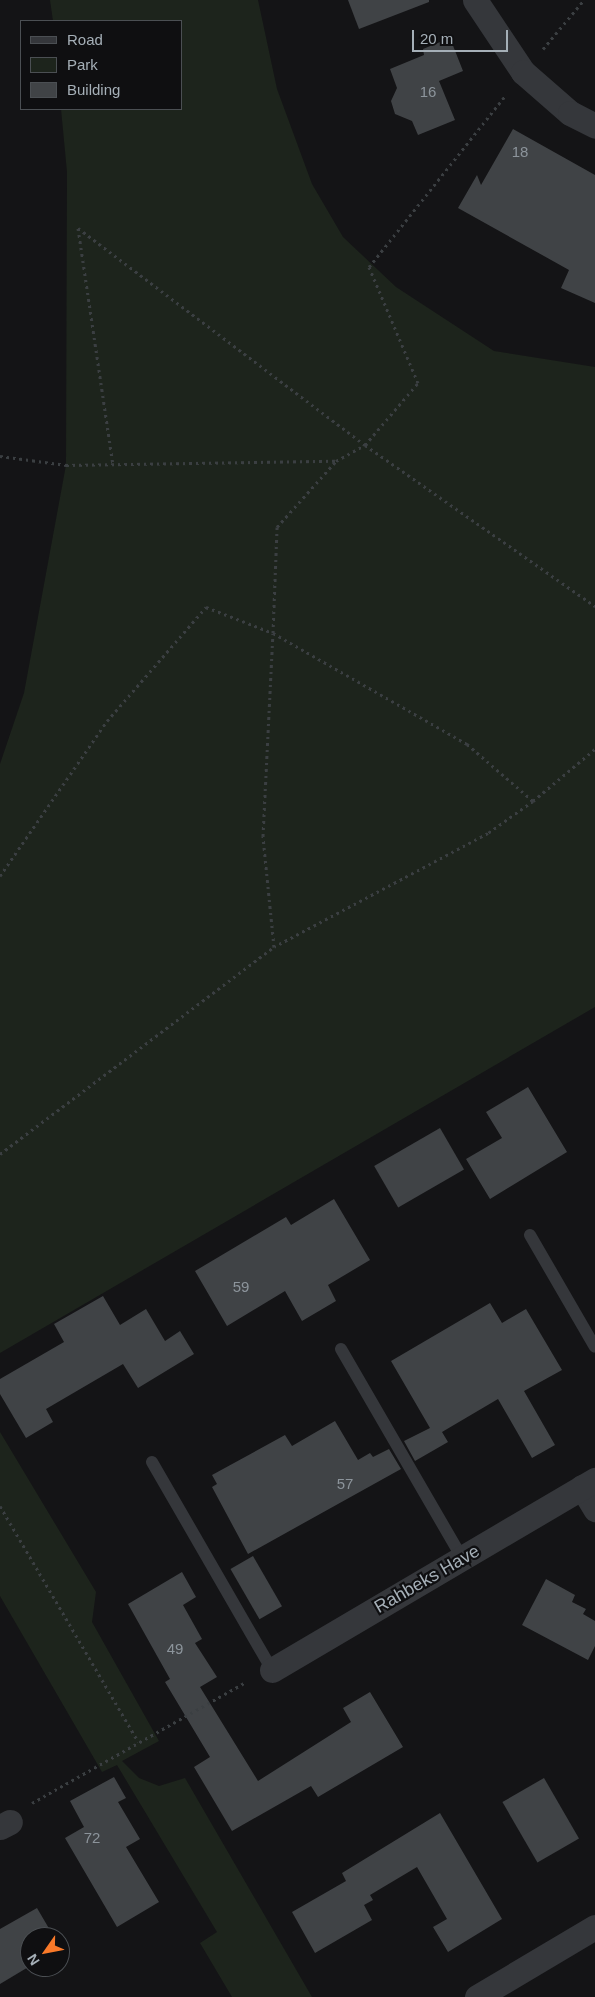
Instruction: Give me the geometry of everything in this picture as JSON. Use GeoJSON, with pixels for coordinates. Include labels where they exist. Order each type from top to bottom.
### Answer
{"type":"FeatureCollection","features":[{"type":"Feature","properties":{"kind":"street"},"geometry":{"type":"LineString","coordinates":[[474,0],[523,72],[570,113],[595,126]]}},
{"type":"Feature","properties":{"kind":"street","name":"Rahbeks Have"},"geometry":{"type":"LineString","coordinates":[[272,1670],[589,1484],[595,1509]]}},
{"type":"Feature","properties":{"kind":"street"},"geometry":{"type":"LineString","coordinates":[[477,1997],[595,1927]]}},
{"type":"Feature","properties":{"kind":"lane"},"geometry":{"type":"LineString","coordinates":[[530,1235],[595,1347]]}},
{"type":"Feature","properties":{"kind":"lane"},"geometry":{"type":"LineString","coordinates":[[340,1349],[462,1558]]}},
{"type":"Feature","properties":{"kind":"lane"},"geometry":{"type":"LineString","coordinates":[[152,1462],[272,1670]]}},
{"type":"Feature","properties":{"kind":"path"},"geometry":{"type":"LineString","coordinates":[[274,947],[263,836],[277,527],[336,461],[365,445],[418,383],[369,267],[523,72],[584,0]]}},
{"type":"Feature","properties":{"kind":"path"},"geometry":{"type":"LineString","coordinates":[[113,464],[78,228],[365,445],[595,606]]}},
{"type":"Feature","properties":{"kind":"path"},"geometry":{"type":"LineString","coordinates":[[0,456],[66,465],[336,461]]}},
{"type":"Feature","properties":{"kind":"path"},"geometry":{"type":"LineString","coordinates":[[0,876],[108,721],[206,607],[273,633],[468,744],[533,801]]}},
{"type":"Feature","properties":{"kind":"path"},"geometry":{"type":"LineString","coordinates":[[0,1154],[274,947],[488,833],[533,801],[595,750]]}},
{"type":"Feature","properties":{"kind":"path"},"geometry":{"type":"LineString","coordinates":[[0,1506],[138,1741]]}},
{"type":"Feature","properties":{"kind":"path"},"geometry":{"type":"LineString","coordinates":[[5,1824],[22,1809],[138,1741],[272,1670]]}},
{"type":"Feature","properties":{"kind":"green space"},"geometry":{"type":"Polygon","coordinates":[[[50,0],[258,0],[277,89],[312,184],[343,237],[396,287],[494,351],[595,367],[595,1007],[0,1353],[0,764],[24,693],[66,465],[67,172],[61,110],[182,110],[182,20],[53,20],[50,0]]]}},
{"type":"Feature","properties":{"kind":"green space"},"geometry":{"type":"Polygon","coordinates":[[[0,1432],[96,1592],[92,1622],[159,1741],[122,1761],[139,1778],[159,1786],[185,1778],[312,1997],[232,1997],[200,1943],[217,1932],[117,1765],[102,1772],[0,1596],[0,1432]]]}},
{"type":"Feature","properties":{"kind":"building"},"geometry":{"type":"Polygon","coordinates":[[[348,0],[429,0],[429,2],[359,29],[348,0]]]}},
{"type":"Feature","properties":{"kind":"building"},"geometry":{"type":"Polygon","coordinates":[[[450,38],[463,71],[439,81],[455,120],[418,135],[412,121],[395,114],[391,101],[397,88],[390,69],[424,55],[423,49],[450,38]]]}},
{"type":"Feature","properties":{"kind":"building"},"geometry":{"type":"Polygon","coordinates":[[[513,129],[595,175],[595,303],[561,288],[569,270],[458,208],[477,175],[481,185],[513,129]]]}},
{"type":"Feature","properties":{"kind":"building"},"geometry":{"type":"Polygon","coordinates":[[[528,1087],[567,1152],[490,1199],[466,1159],[502,1138],[486,1112],[528,1087]]]}},
{"type":"Feature","properties":{"kind":"building"},"geometry":{"type":"Polygon","coordinates":[[[440,1128],[464,1170],[398,1208],[374,1166],[440,1128]]]}},
{"type":"Feature","properties":{"kind":"building"},"geometry":{"type":"Polygon","coordinates":[[[334,1199],[370,1260],[328,1285],[336,1301],[302,1321],[285,1291],[227,1326],[195,1271],[286,1217],[291,1225],[334,1199]]]}},
{"type":"Feature","properties":{"kind":"building"},"geometry":{"type":"Polygon","coordinates":[[[103,1296],[120,1325],[146,1309],[165,1341],[180,1331],[194,1354],[138,1388],[123,1364],[46,1409],[53,1422],[26,1438],[0,1394],[0,1379],[64,1342],[54,1324],[103,1296]]]}},
{"type":"Feature","properties":{"kind":"building"},"geometry":{"type":"Polygon","coordinates":[[[490,1303],[502,1323],[526,1309],[562,1370],[524,1391],[555,1445],[532,1458],[498,1399],[442,1432],[448,1442],[415,1461],[404,1441],[430,1428],[391,1361],[490,1303]]]}},
{"type":"Feature","properties":{"kind":"building"},"geometry":{"type":"Polygon","coordinates":[[[335,1421],[358,1460],[370,1453],[373,1457],[389,1449],[401,1469],[248,1554],[212,1487],[217,1484],[212,1475],[285,1435],[292,1446],[335,1421]]]}},
{"type":"Feature","properties":{"kind":"building"},"geometry":{"type":"Polygon","coordinates":[[[253,1556],[282,1606],[259,1619],[230,1569],[253,1556]]]}},
{"type":"Feature","properties":{"kind":"building"},"geometry":{"type":"Polygon","coordinates":[[[182,1572],[196,1597],[183,1605],[202,1639],[195,1643],[217,1677],[200,1687],[258,1781],[351,1722],[343,1708],[370,1692],[403,1747],[318,1797],[311,1786],[232,1831],[194,1767],[210,1757],[165,1682],[170,1679],[128,1604],[182,1572]]]}},
{"type":"Feature","properties":{"kind":"building"},"geometry":{"type":"Polygon","coordinates":[[[546,1579],[575,1595],[572,1602],[586,1609],[583,1614],[595,1621],[595,1646],[588,1660],[522,1625],[546,1579]]]}},
{"type":"Feature","properties":{"kind":"building"},"geometry":{"type":"Polygon","coordinates":[[[114,1777],[126,1798],[118,1802],[140,1839],[126,1847],[159,1902],[117,1927],[65,1838],[84,1827],[70,1801],[114,1777]]]}},
{"type":"Feature","properties":{"kind":"building"},"geometry":{"type":"Polygon","coordinates":[[[544,1778],[579,1839],[537,1863],[502,1802],[544,1778]]]}},
{"type":"Feature","properties":{"kind":"building"},"geometry":{"type":"Polygon","coordinates":[[[440,1813],[502,1919],[448,1952],[433,1927],[447,1919],[417,1867],[370,1895],[373,1900],[364,1905],[372,1920],[315,1953],[292,1912],[346,1881],[342,1873],[440,1813]]]}},
{"type":"Feature","properties":{"kind":"building"},"geometry":{"type":"Polygon","coordinates":[[[37,1908],[48,1927],[20,1927],[20,1972],[0,1984],[0,1929],[37,1908]]]}}]}
